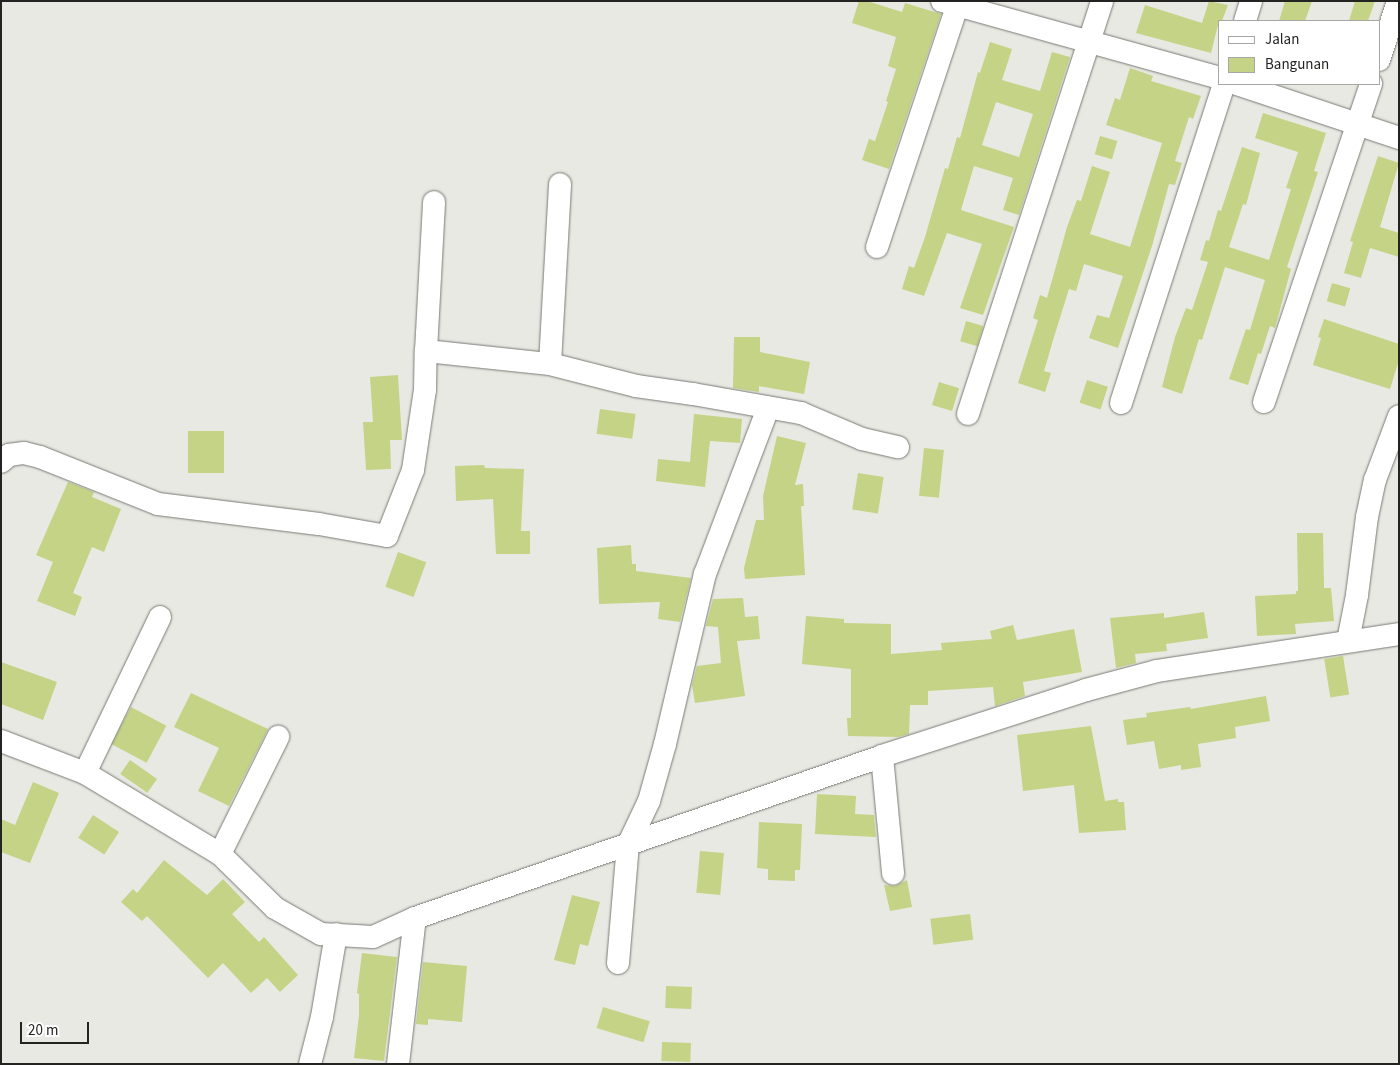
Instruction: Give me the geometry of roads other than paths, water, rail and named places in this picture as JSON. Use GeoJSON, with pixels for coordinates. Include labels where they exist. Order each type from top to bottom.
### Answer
{"type":"FeatureCollection","features":[{"type":"Feature","properties":{"kind":"street"},"geometry":{"type":"LineString","coordinates":[[968,414],[1102,1]]}},
{"type":"Feature","properties":{"kind":"street"},"geometry":{"type":"LineString","coordinates":[[1245,20],[1251,1]]}},
{"type":"Feature","properties":{"kind":"street"},"geometry":{"type":"LineString","coordinates":[[1380,57],[1398,1]]}},
{"type":"Feature","properties":{"kind":"street"},"geometry":{"type":"LineString","coordinates":[[877,247],[953,3],[1218,78]]}},
{"type":"Feature","properties":{"kind":"street"},"geometry":{"type":"LineString","coordinates":[[1121,403],[1224,85]]}},
{"type":"Feature","properties":{"kind":"street"},"geometry":{"type":"LineString","coordinates":[[1241,85],[1399,138]]}},
{"type":"Feature","properties":{"kind":"street"},"geometry":{"type":"LineString","coordinates":[[1264,402],[1371,85]]}},
{"type":"Feature","properties":{"kind":"street"},"geometry":{"type":"LineString","coordinates":[[550,364],[560,184]]}},
{"type":"Feature","properties":{"kind":"street"},"geometry":{"type":"LineString","coordinates":[[1,462],[9,455],[24,453],[40,457],[158,504],[319,524],[387,536],[413,470],[424,390],[434,202]]}},
{"type":"Feature","properties":{"kind":"street"},"geometry":{"type":"LineString","coordinates":[[426,351],[550,364],[636,386],[801,413],[862,439],[898,447]]}},
{"type":"Feature","properties":{"kind":"street"},"geometry":{"type":"LineString","coordinates":[[618,963],[628,845],[649,801],[665,744],[705,574],[768,408]]}},
{"type":"Feature","properties":{"kind":"street"},"geometry":{"type":"LineString","coordinates":[[1348,641],[1357,595],[1367,517],[1375,480],[1399,416]]}},
{"type":"Feature","properties":{"kind":"street"},"geometry":{"type":"LineString","coordinates":[[85,773],[160,617]]}},
{"type":"Feature","properties":{"kind":"street"},"geometry":{"type":"LineString","coordinates":[[1,741],[85,773],[220,854],[275,908],[321,934],[373,937],[415,918],[882,756],[1086,690],[1157,671],[1399,634]]}},
{"type":"Feature","properties":{"kind":"street"},"geometry":{"type":"LineString","coordinates":[[220,854],[278,737]]}},
{"type":"Feature","properties":{"kind":"street"},"geometry":{"type":"LineString","coordinates":[[882,756],[893,873]]}},
{"type":"Feature","properties":{"kind":"street"},"geometry":{"type":"LineString","coordinates":[[398,1064],[415,918]]}},
{"type":"Feature","properties":{"kind":"street"},"geometry":{"type":"LineString","coordinates":[[310,1064],[322,1017],[336,934]]}}]}
